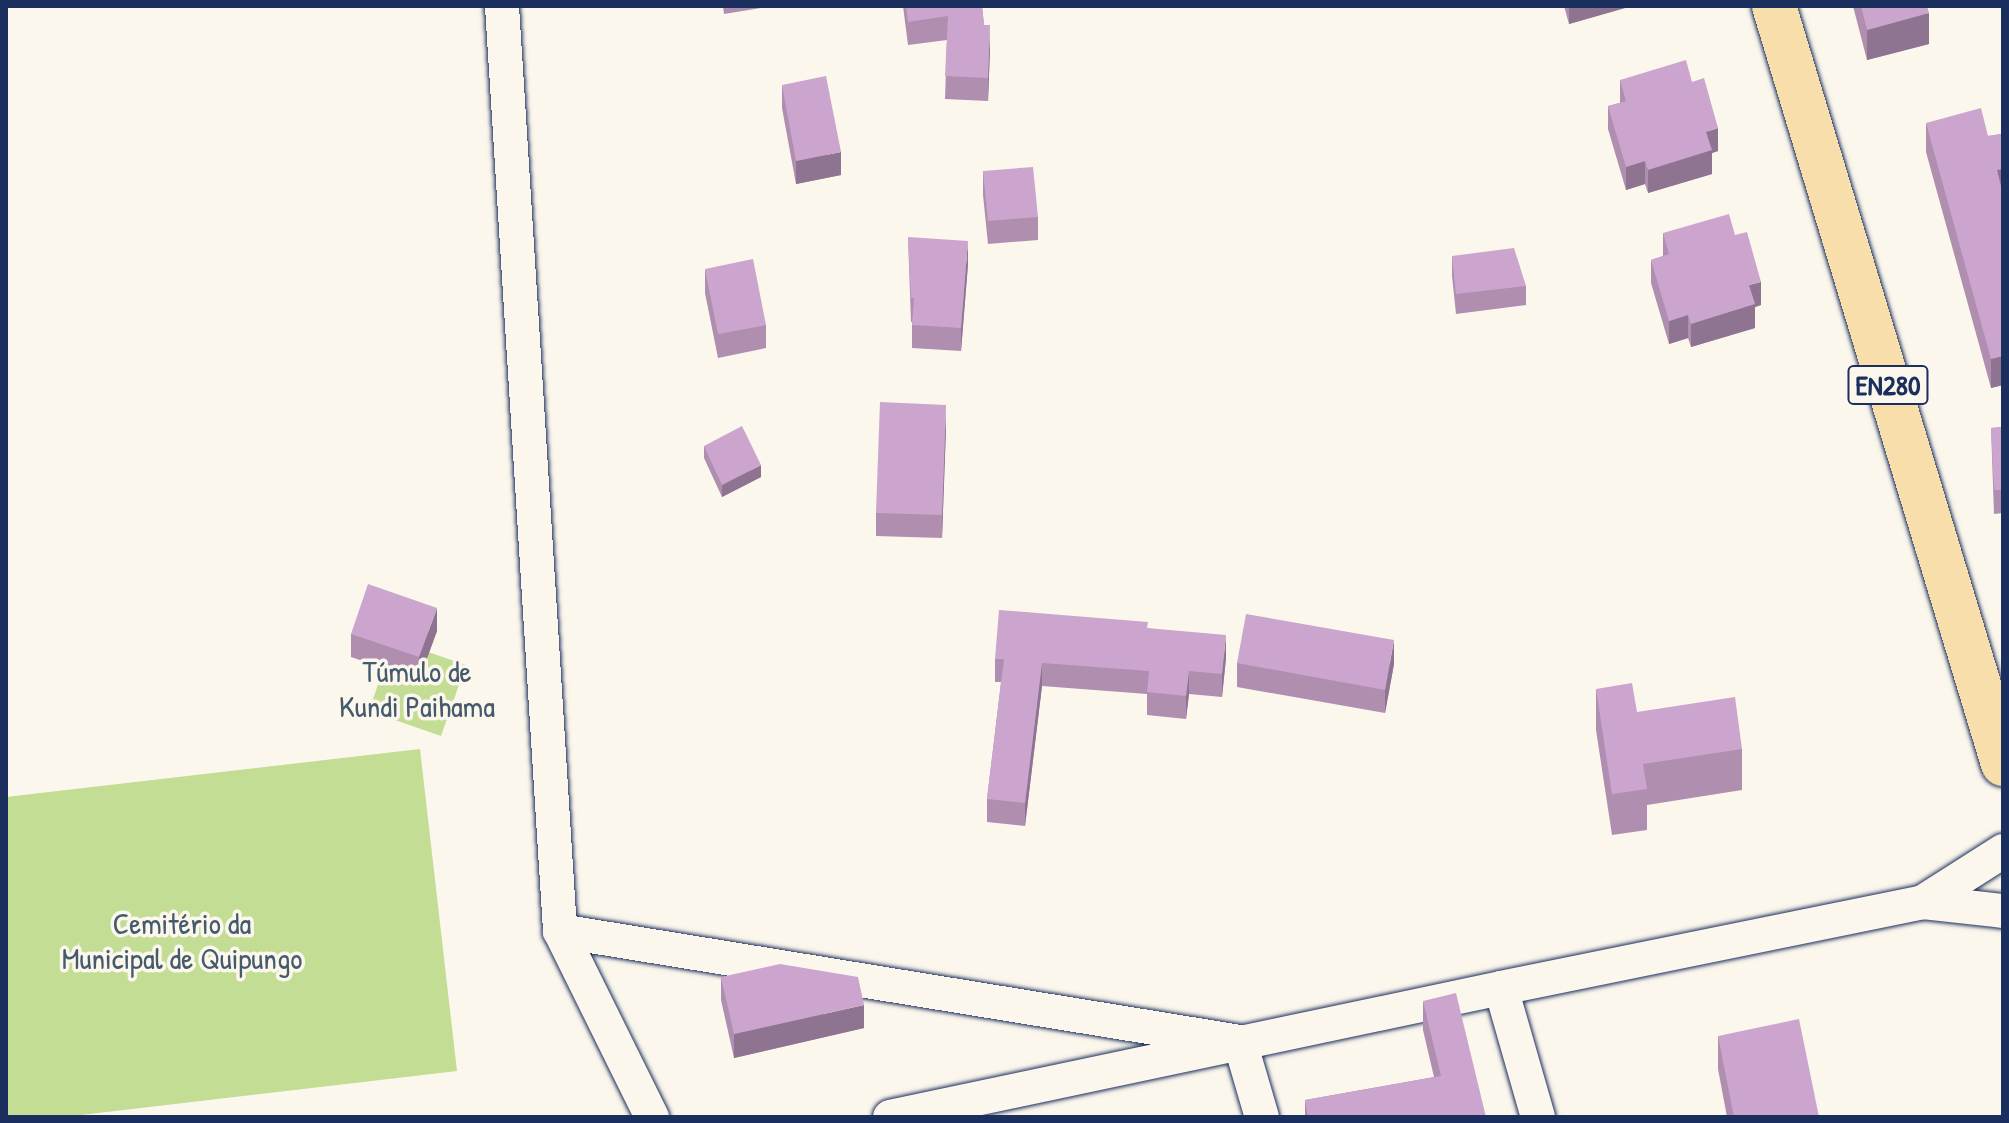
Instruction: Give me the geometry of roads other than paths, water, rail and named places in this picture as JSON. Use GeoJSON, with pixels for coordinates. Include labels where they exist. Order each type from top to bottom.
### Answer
{"type":"FeatureCollection","features":[{"type":"Feature","properties":{"kind":"main road","name":"EN280"},"geometry":{"type":"LineString","coordinates":[[1774,6],[2003,764]]}},
{"type":"Feature","properties":{"kind":"street"},"geometry":{"type":"LineString","coordinates":[[502,6],[560,931],[652,1117]]}},
{"type":"Feature","properties":{"kind":"street"},"geometry":{"type":"LineString","coordinates":[[1923,902],[2003,851]]}},
{"type":"Feature","properties":{"kind":"street"},"geometry":{"type":"LineString","coordinates":[[890,1117],[1923,902],[2003,911]]}},
{"type":"Feature","properties":{"kind":"street"},"geometry":{"type":"LineString","coordinates":[[560,931],[1240,1042]]}},
{"type":"Feature","properties":{"kind":"street"},"geometry":{"type":"LineString","coordinates":[[1501,988],[1538,1117]]}},
{"type":"Feature","properties":{"kind":"street"},"geometry":{"type":"LineString","coordinates":[[1240,1042],[1262,1117]]}},
{"type":"Feature","properties":{"kind":"park label","name":"Túmulo de Kundi Paihama"},"geometry":{"type":"Point","coordinates":[417,688]}},
{"type":"Feature","properties":{"kind":"park label","name":"Cemitério da Municipal de Quipungo"},"geometry":{"type":"Point","coordinates":[182,940]}}]}
